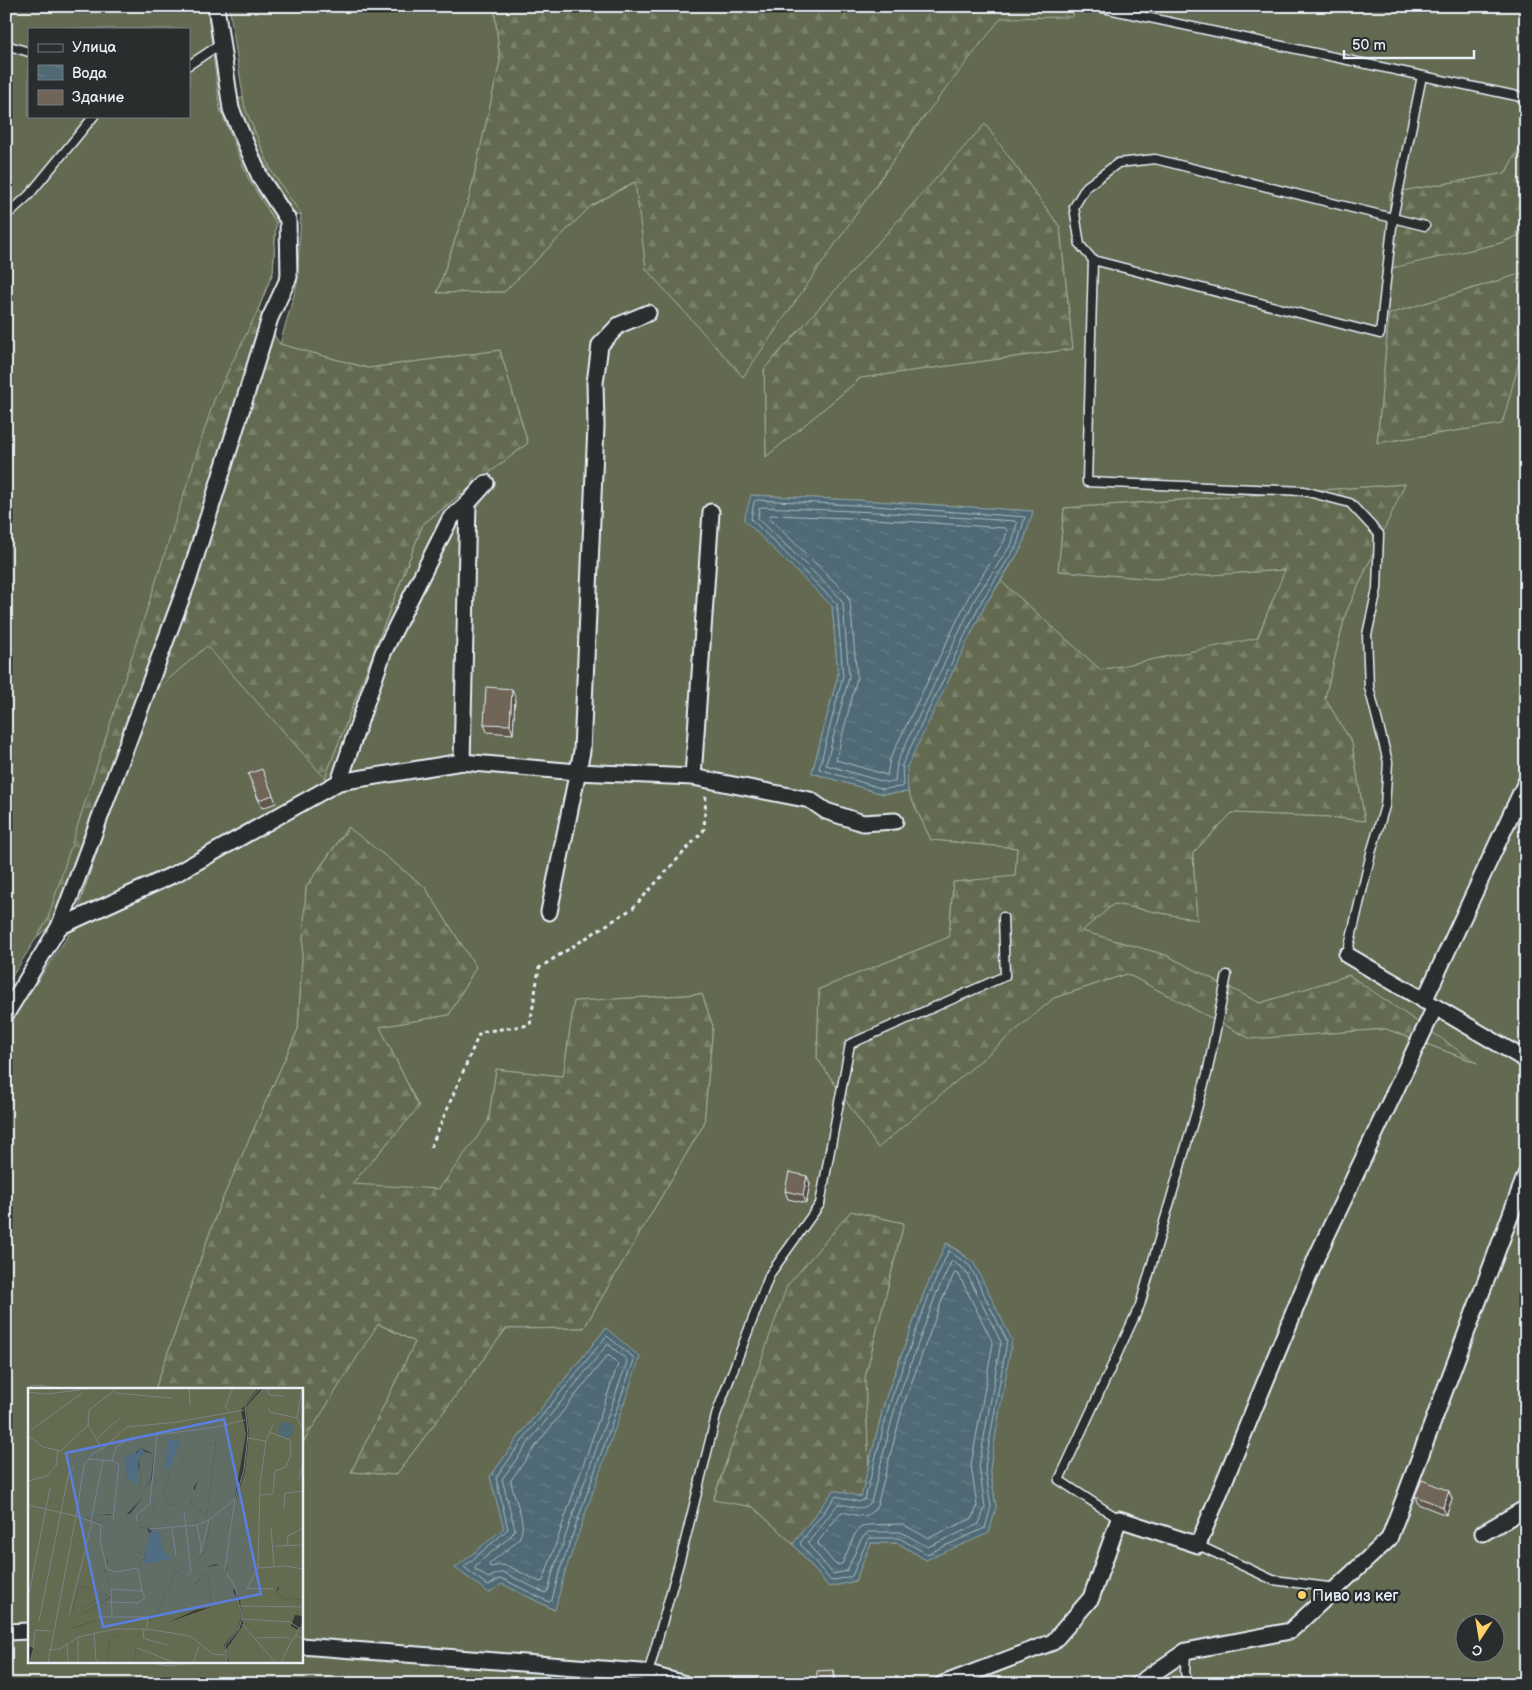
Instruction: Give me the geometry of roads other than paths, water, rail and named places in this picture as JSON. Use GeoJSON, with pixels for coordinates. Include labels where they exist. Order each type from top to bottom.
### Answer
{"type":"FeatureCollection","features":[{"type":"Feature","properties":{"kind":"street"},"geometry":{"type":"LineString","coordinates":[[6,1014],[59,927],[189,578],[270,318],[289,277],[288,220],[260,177],[231,110],[216,6]]}},
{"type":"Feature","properties":{"kind":"street"},"geometry":{"type":"LineString","coordinates":[[549,912],[582,751],[596,426],[595,382],[600,345],[619,325],[648,313]]}},
{"type":"Feature","properties":{"kind":"street"},"geometry":{"type":"LineString","coordinates":[[339,782],[383,653],[450,519],[486,483]]}},
{"type":"Feature","properties":{"kind":"street"},"geometry":{"type":"LineString","coordinates":[[462,762],[468,503]]}},
{"type":"Feature","properties":{"kind":"street"},"geometry":{"type":"LineString","coordinates":[[700,778],[711,512]]}},
{"type":"Feature","properties":{"kind":"street"},"geometry":{"type":"LineString","coordinates":[[59,927],[177,872],[339,782],[462,762],[578,772],[700,778],[810,800],[826,811],[863,822],[895,821]]}},
{"type":"Feature","properties":{"kind":"street"},"geometry":{"type":"LineString","coordinates":[[943,1684],[1053,1642],[1091,1598],[1118,1519],[1198,1545],[1317,1256],[1430,1004],[1526,782]]}},
{"type":"Feature","properties":{"kind":"street"},"geometry":{"type":"LineString","coordinates":[[1348,955],[1526,1060]]}},
{"type":"Feature","properties":{"kind":"street"},"geometry":{"type":"LineString","coordinates":[[1138,1684],[1186,1652],[1290,1631],[1389,1539],[1526,1174]]}},
{"type":"Feature","properties":{"kind":"street"},"geometry":{"type":"LineString","coordinates":[[1483,1533],[1526,1508]]}},
{"type":"Feature","properties":{"kind":"street"},"geometry":{"type":"LineString","coordinates":[[6,1632],[28,1631]]}},
{"type":"Feature","properties":{"kind":"street"},"geometry":{"type":"LineString","coordinates":[[302,1646],[641,1672],[685,1684]]}},
{"type":"Feature","properties":{"kind":"lane"},"geometry":{"type":"LineString","coordinates":[[1094,6],[1526,98]]}},
{"type":"Feature","properties":{"kind":"lane"},"geometry":{"type":"LineString","coordinates":[[190,64],[222,43]]}},
{"type":"Feature","properties":{"kind":"lane"},"geometry":{"type":"LineString","coordinates":[[6,45],[28,52]]}},
{"type":"Feature","properties":{"kind":"lane"},"geometry":{"type":"LineString","coordinates":[[1422,76],[1393,218],[1380,334],[1093,260],[1080,245],[1074,207],[1086,187],[1118,163],[1155,159],[1393,218],[1425,226]]}},
{"type":"Feature","properties":{"kind":"lane"},"geometry":{"type":"LineString","coordinates":[[6,216],[29,194],[92,118]]}},
{"type":"Feature","properties":{"kind":"lane"},"geometry":{"type":"LineString","coordinates":[[1093,260],[1087,482],[1304,491],[1350,502],[1378,534],[1377,589],[1367,635],[1369,687],[1388,762],[1385,806],[1371,853],[1348,955]]}},
{"type":"Feature","properties":{"kind":"lane"},"geometry":{"type":"LineString","coordinates":[[648,1674],[684,1545],[717,1412],[770,1274],[820,1204],[850,1044],[1005,976],[1003,916]]}},
{"type":"Feature","properties":{"kind":"lane"},"geometry":{"type":"LineString","coordinates":[[1118,1519],[1059,1480],[1140,1304],[1208,1074],[1227,975]]}},
{"type":"Feature","properties":{"kind":"lane"},"geometry":{"type":"LineString","coordinates":[[1198,1545],[1273,1580],[1336,1588]]}},
{"type":"Feature","properties":{"kind":"lane"},"geometry":{"type":"LineString","coordinates":[[1186,1652],[1185,1672],[1188,1684]]}},
{"type":"Feature","properties":{"kind":"water"},"geometry":{"type":"Polygon","coordinates":[[[751,495],[1033,511],[1022,547],[985,605],[907,767],[908,792],[883,794],[812,773],[838,675],[832,606],[744,520],[751,495]]]}},
{"type":"Feature","properties":{"kind":"water"},"geometry":{"type":"Polygon","coordinates":[[[946,1243],[974,1263],[1012,1340],[990,1468],[996,1507],[989,1533],[926,1560],[898,1543],[871,1543],[855,1581],[829,1587],[793,1544],[834,1490],[861,1497],[885,1400],[924,1293],[946,1243]]]}},
{"type":"Feature","properties":{"kind":"water"},"geometry":{"type":"Polygon","coordinates":[[[606,1328],[640,1357],[564,1575],[555,1610],[502,1584],[489,1593],[455,1568],[504,1528],[490,1477],[523,1431],[606,1328]]]}},
{"type":"Feature","properties":{"kind":"place","name":"Пиво из кег"},"geometry":{"type":"Point","coordinates":[1302,1595]}}]}
